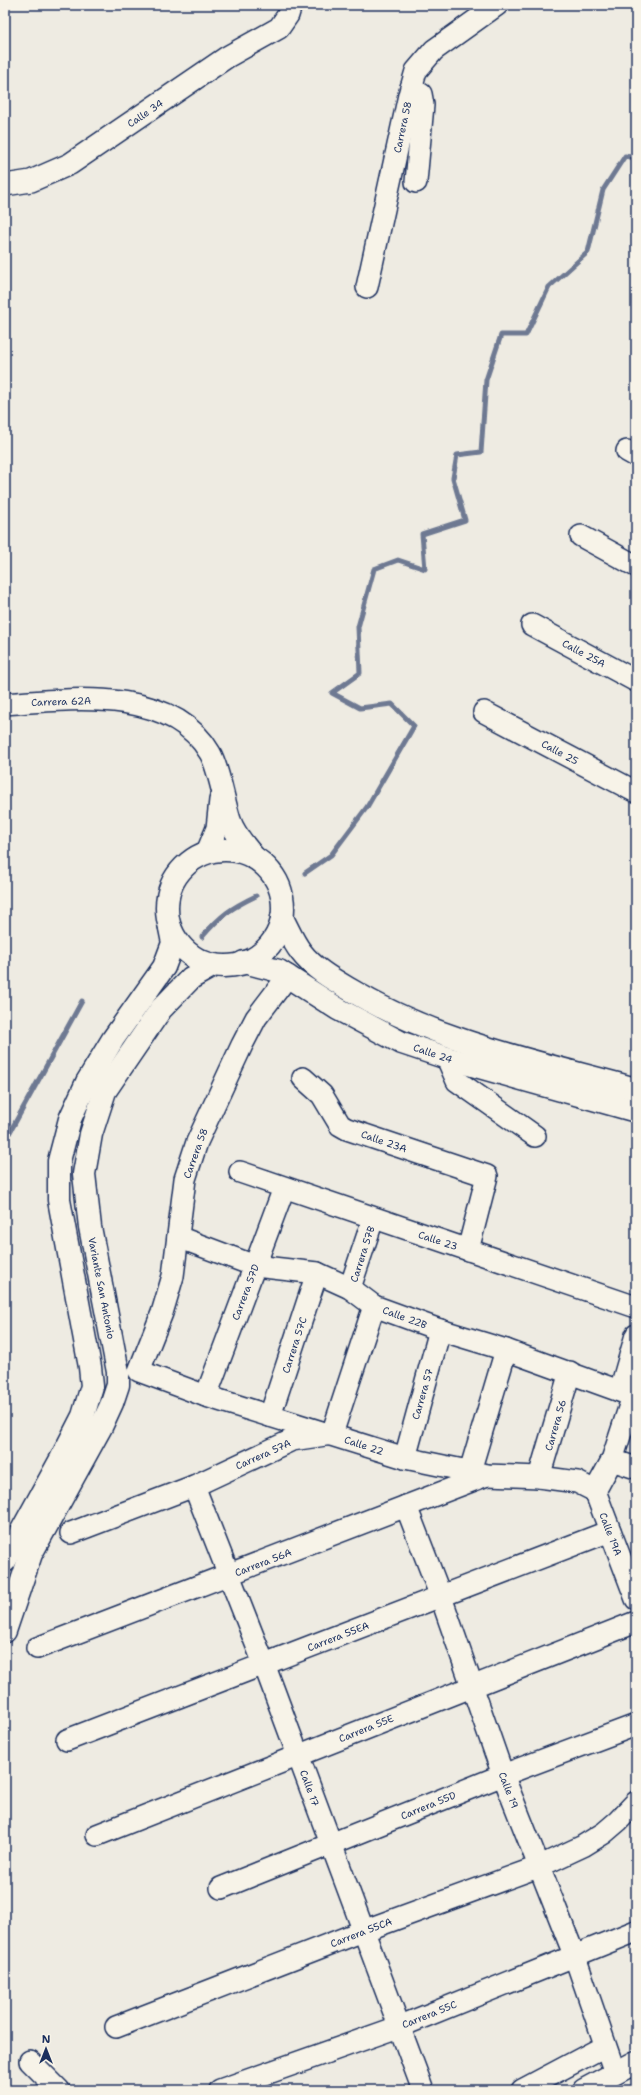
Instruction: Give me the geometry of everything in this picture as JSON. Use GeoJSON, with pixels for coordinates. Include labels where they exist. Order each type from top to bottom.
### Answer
{"type":"FeatureCollection","features":[{"type":"Feature","properties":{"kind":"main road","name":"Variante San Antonio"},"geometry":{"type":"LineString","coordinates":[[5,1561],[83,1416],[92,1386],[90,1367],[59,1200],[59,1162],[70,1119],[87,1082],[113,1039],[164,967],[173,943],[170,928],[166,905],[172,882],[186,864],[207,852],[232,850],[255,858],[266,866],[278,884],[283,904],[282,918],[278,932],[270,945],[258,955],[244,962],[234,965],[214,965],[200,960],[187,952],[177,941],[170,928]]}},
{"type":"Feature","properties":{"kind":"main road","name":"Calle 24"},"geometry":{"type":"LineString","coordinates":[[282,918],[301,952],[310,962],[375,1006],[410,1022],[448,1036],[636,1089]]}},
{"type":"Feature","properties":{"kind":"main road","name":"Calle 24"},"geometry":{"type":"LineString","coordinates":[[244,962],[263,966],[288,976],[338,1009],[402,1043],[447,1058],[636,1111]]}},
{"type":"Feature","properties":{"kind":"main road","name":"Variante San Antonio"},"geometry":{"type":"LineString","coordinates":[[5,1631],[31,1554],[102,1427],[118,1385],[118,1372],[89,1219],[84,1174],[92,1134],[105,1091],[161,1009],[191,978],[214,965]]}},
{"type":"Feature","properties":{"kind":"main road"},"geometry":{"type":"LineString","coordinates":[[584,2090],[636,2062]]}},
{"type":"Feature","properties":{"kind":"street","name":"Calle 34"},"geometry":{"type":"LineString","coordinates":[[5,185],[31,181],[70,164],[227,57],[279,28],[288,15],[291,5]]}},
{"type":"Feature","properties":{"kind":"street","name":"Carrera 58"},"geometry":{"type":"LineString","coordinates":[[367,287],[416,71],[434,50],[498,5]]}},
{"type":"Feature","properties":{"kind":"street"},"geometry":{"type":"LineString","coordinates":[[411,88],[421,94],[422,105],[416,182]]}},
{"type":"Feature","properties":{"kind":"street"},"geometry":{"type":"LineString","coordinates":[[581,536],[636,566]]}},
{"type":"Feature","properties":{"kind":"street","name":"Calle 25A"},"geometry":{"type":"LineString","coordinates":[[532,625],[636,681]]}},
{"type":"Feature","properties":{"kind":"street","name":"Carrera 62A"},"geometry":{"type":"LineString","coordinates":[[5,704],[80,699],[133,704],[168,715],[198,736],[211,754],[230,822],[255,858]]}},
{"type":"Feature","properties":{"kind":"street","name":"Calle 25"},"geometry":{"type":"LineString","coordinates":[[484,712],[636,792]]}},
{"type":"Feature","properties":{"kind":"street","name":"Carrera 62A"},"geometry":{"type":"LineString","coordinates":[[207,852],[217,828],[220,784]]}},
{"type":"Feature","properties":{"kind":"street","name":"Carrera 58"},"geometry":{"type":"LineString","coordinates":[[139,1371],[162,1313],[173,1276],[184,1179],[197,1142],[256,1018],[288,976]]}},
{"type":"Feature","properties":{"kind":"street"},"geometry":{"type":"LineString","coordinates":[[447,1058],[457,1081],[535,1136]]}},
{"type":"Feature","properties":{"kind":"street","name":"Calle 23A"},"geometry":{"type":"LineString","coordinates":[[303,1078],[322,1095],[340,1125],[347,1129],[487,1176],[468,1250]]}},
{"type":"Feature","properties":{"kind":"street","name":"Calle 23"},"geometry":{"type":"LineString","coordinates":[[240,1172],[373,1219],[636,1307]]}},
{"type":"Feature","properties":{"kind":"street","name":"Carrera 57D"},"geometry":{"type":"LineString","coordinates":[[206,1396],[284,1188]]}},
{"type":"Feature","properties":{"kind":"street","name":"Carrera 57B"},"geometry":{"type":"LineString","coordinates":[[350,1288],[373,1219]]}},
{"type":"Feature","properties":{"kind":"street","name":"Calle 22B"},"geometry":{"type":"LineString","coordinates":[[178,1237],[255,1266],[317,1273],[350,1288],[374,1306],[440,1330],[506,1350],[570,1372],[629,1395]]}},
{"type":"Feature","properties":{"kind":"street","name":"Carrera 57C"},"geometry":{"type":"LineString","coordinates":[[270,1416],[317,1273]]}},
{"type":"Feature","properties":{"kind":"street"},"geometry":{"type":"LineString","coordinates":[[332,1434],[374,1306]]}},
{"type":"Feature","properties":{"kind":"street","name":"Carrera 57"},"geometry":{"type":"LineString","coordinates":[[405,1458],[440,1330]]}},
{"type":"Feature","properties":{"kind":"street"},"geometry":{"type":"LineString","coordinates":[[595,1491],[612,1460],[629,1395],[636,1335]]}},
{"type":"Feature","properties":{"kind":"street"},"geometry":{"type":"LineString","coordinates":[[479,1473],[506,1350]]}},
{"type":"Feature","properties":{"kind":"street","name":"Calle 22"},"geometry":{"type":"LineString","coordinates":[[139,1371],[206,1396],[405,1458],[479,1473],[540,1477],[577,1482],[595,1491]]}},
{"type":"Feature","properties":{"kind":"street","name":"Carrera 56"},"geometry":{"type":"LineString","coordinates":[[540,1477],[570,1372]]}},
{"type":"Feature","properties":{"kind":"street","name":"Carrera 57A"},"geometry":{"type":"LineString","coordinates":[[71,1533],[194,1486],[292,1440],[332,1434]]}},
{"type":"Feature","properties":{"kind":"street"},"geometry":{"type":"LineString","coordinates":[[612,1460],[636,1468]]}},
{"type":"Feature","properties":{"kind":"street","name":"Carrera 56A"},"geometry":{"type":"LineString","coordinates":[[37,1648],[406,1506],[479,1473]]}},
{"type":"Feature","properties":{"kind":"street","name":"Calle 17"},"geometry":{"type":"LineString","coordinates":[[194,1486],[264,1664],[330,1844],[401,2026],[423,2090]]}},
{"type":"Feature","properties":{"kind":"street","name":"Calle 19A"},"geometry":{"type":"LineString","coordinates":[[595,1491],[636,1599]]}},
{"type":"Feature","properties":{"kind":"street","name":"Calle 19"},"geometry":{"type":"LineString","coordinates":[[406,1506],[441,1597],[471,1687],[503,1775],[574,1957],[615,2073]]}},
{"type":"Feature","properties":{"kind":"street","name":"Carrera 55EA"},"geometry":{"type":"LineString","coordinates":[[67,1740],[610,1531]]}},
{"type":"Feature","properties":{"kind":"street","name":"Carrera 55E"},"geometry":{"type":"LineString","coordinates":[[97,1835],[636,1622]]}},
{"type":"Feature","properties":{"kind":"street","name":"Carrera 55D"},"geometry":{"type":"LineString","coordinates":[[221,1888],[503,1775],[636,1725]]}},
{"type":"Feature","properties":{"kind":"street","name":"Carrera 55CA"},"geometry":{"type":"LineString","coordinates":[[116,2028],[363,1931],[538,1867],[583,1846],[604,1833],[636,1802]]}},
{"type":"Feature","properties":{"kind":"street","name":"Carrera 55C"},"geometry":{"type":"LineString","coordinates":[[220,2090],[401,2026],[636,1932]]}},
{"type":"Feature","properties":{"kind":"street"},"geometry":{"type":"LineString","coordinates":[[522,2090],[605,2046]]}},
{"type":"Feature","properties":{"kind":"street"},"geometry":{"type":"LineString","coordinates":[[30,2061],[59,2090]]}},
{"type":"Feature","properties":{"kind":"waterway"},"geometry":{"type":"LineString","coordinates":[[305,873],[331,855],[367,807],[414,726],[392,704],[360,708],[332,693],[360,673],[358,627],[374,569],[398,560],[425,569],[422,534],[465,520],[453,478],[457,455],[481,452],[486,380],[501,335],[526,335],[549,287],[588,252],[603,190],[625,156],[636,158]]}},
{"type":"Feature","properties":{"kind":"waterway"},"geometry":{"type":"LineString","coordinates":[[202,937],[227,913],[256,896]]}},
{"type":"Feature","properties":{"kind":"waterway"},"geometry":{"type":"LineString","coordinates":[[5,1141],[82,1001]]}}]}
